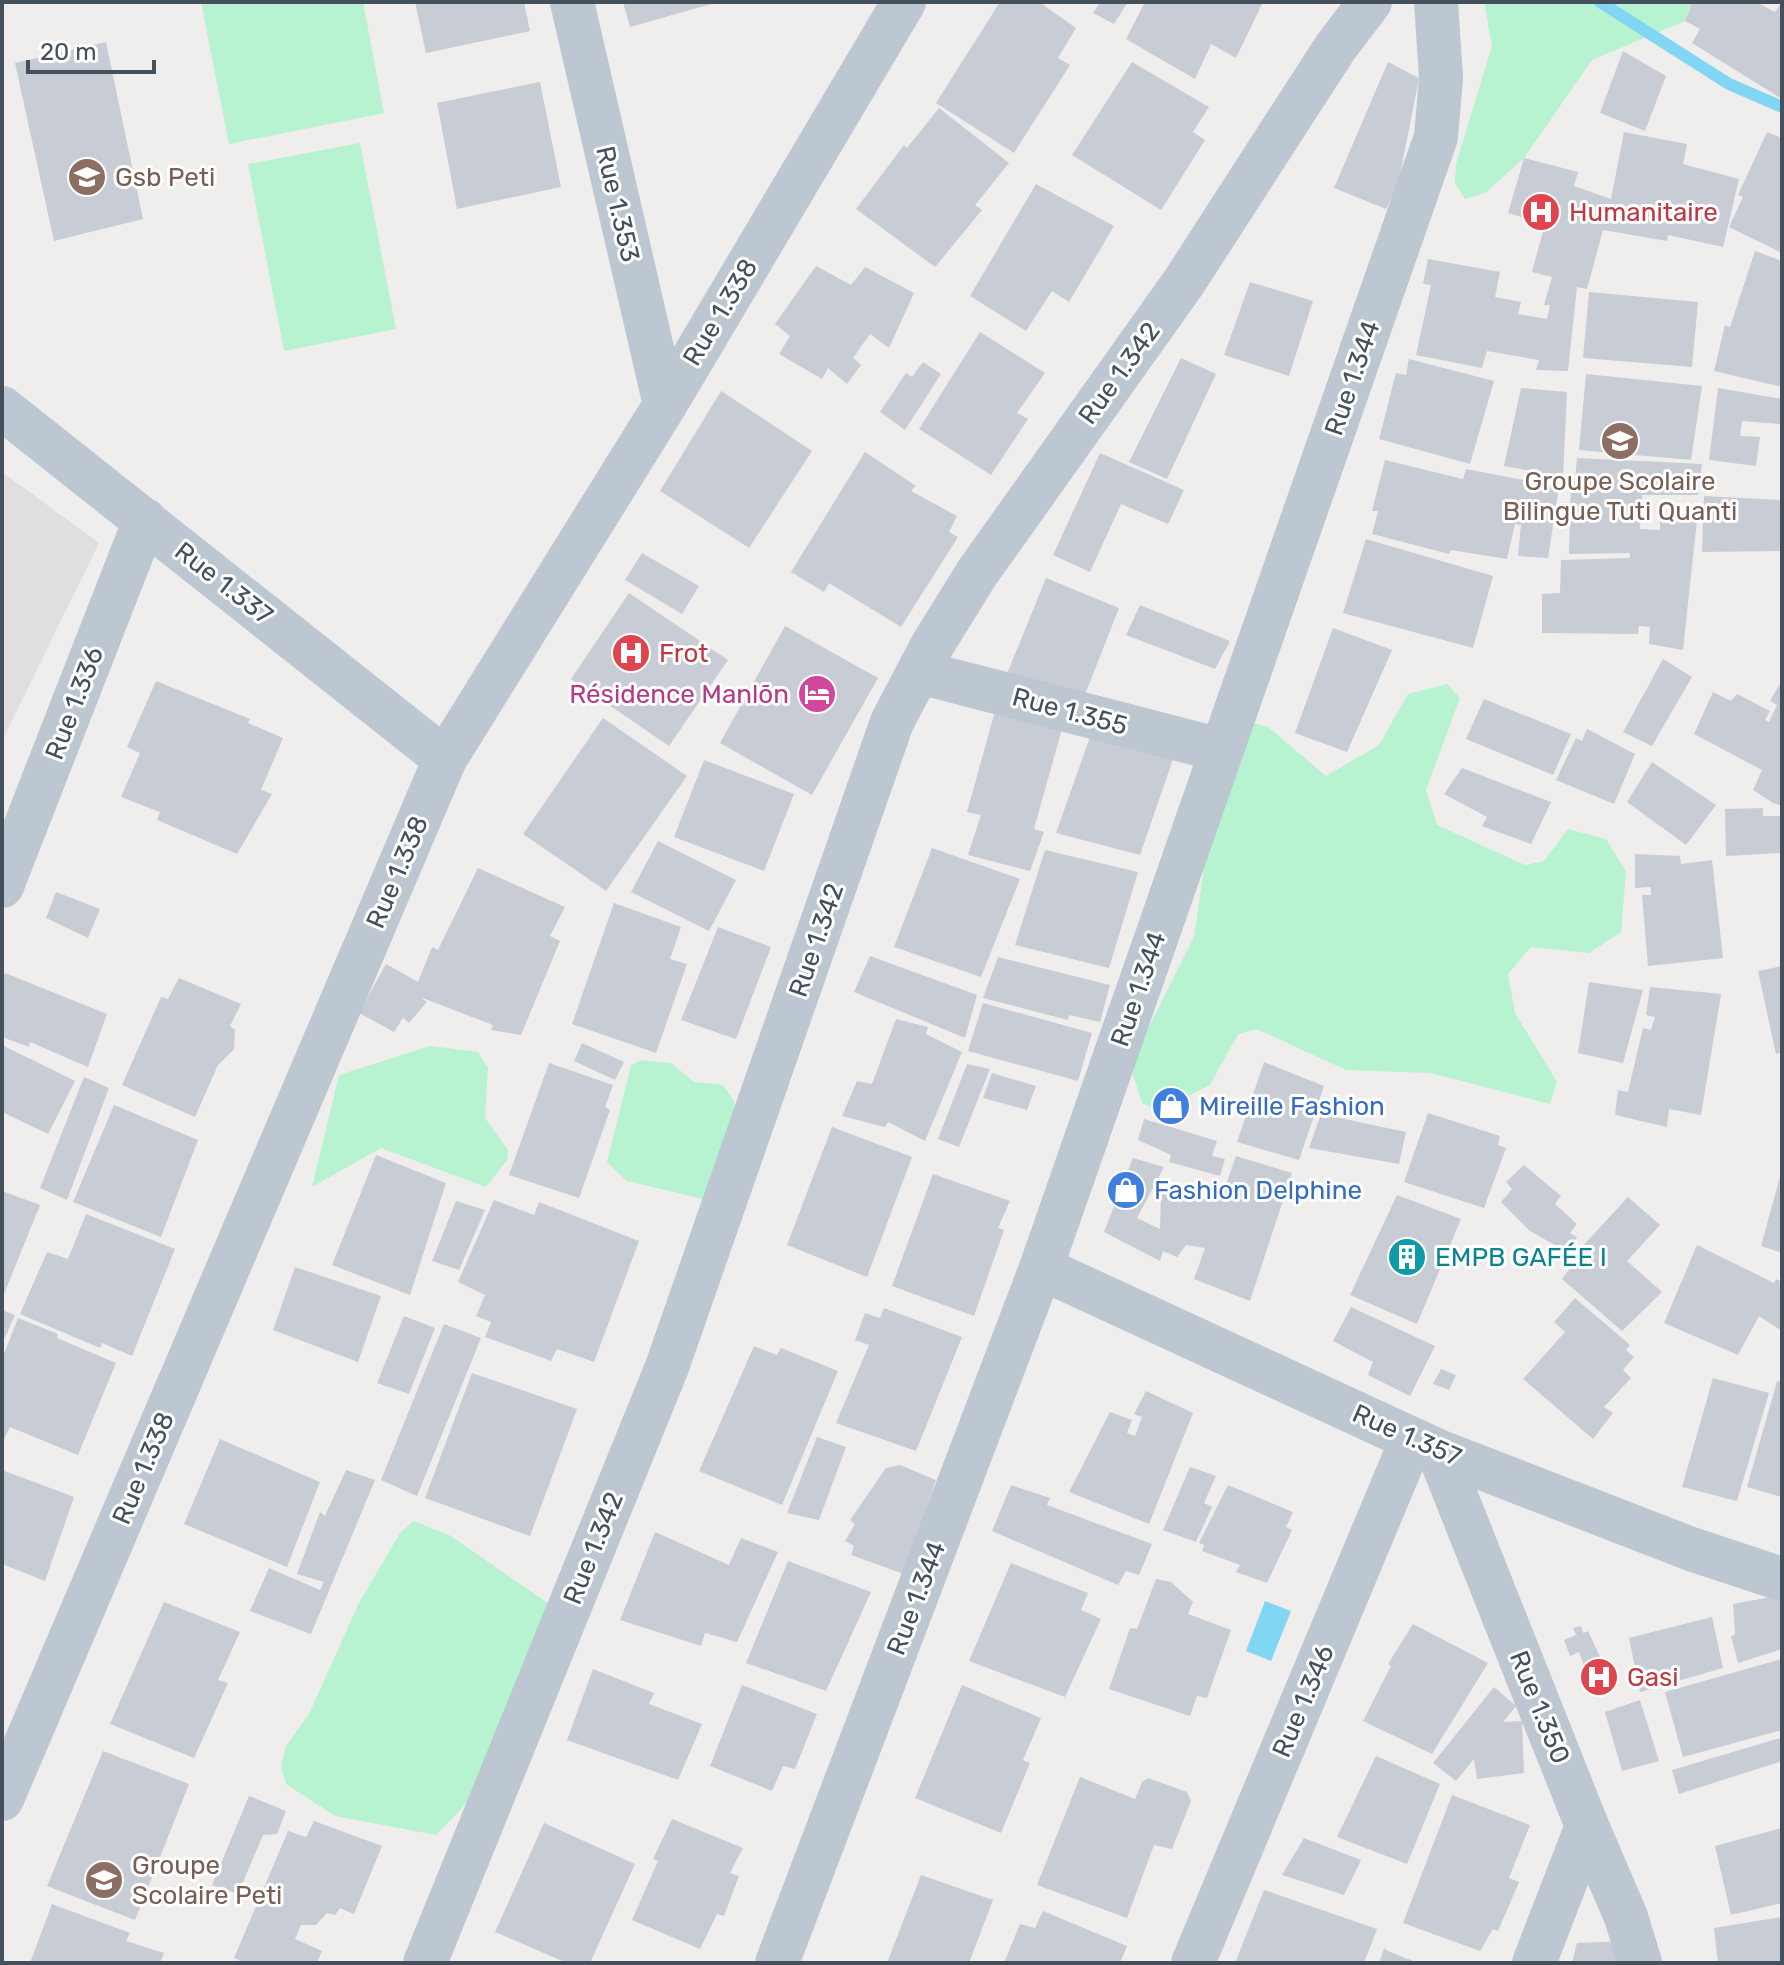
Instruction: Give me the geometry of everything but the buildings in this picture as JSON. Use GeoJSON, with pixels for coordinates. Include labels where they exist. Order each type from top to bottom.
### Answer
{"type":"FeatureCollection","features":[{"type":"Feature","properties":{"kind":"street","name":"Rue 1.353"},"geometry":{"type":"LineString","coordinates":[[572,2],[665,405]]}},
{"type":"Feature","properties":{"kind":"street","name":"Rue 1.338"},"geometry":{"type":"LineString","coordinates":[[2,1799],[445,759],[665,405],[904,2]]}},
{"type":"Feature","properties":{"kind":"street","name":"Rue 1.342"},"geometry":{"type":"LineString","coordinates":[[425,1963],[667,1367],[892,722],[977,573],[1184,282],[1335,48],[1370,2]]}},
{"type":"Feature","properties":{"kind":"street","name":"Rue 1.344"},"geometry":{"type":"LineString","coordinates":[[777,1963],[1041,1268],[1436,137],[1441,78],[1436,2]]}},
{"type":"Feature","properties":{"kind":"street","name":"Rue 1.337"},"geometry":{"type":"LineString","coordinates":[[2,408],[445,759]]}},
{"type":"Feature","properties":{"kind":"street","name":"Rue 1.336"},"geometry":{"type":"LineString","coordinates":[[2,886],[145,520]]}},
{"type":"Feature","properties":{"kind":"street","name":"Rue 1.355"},"geometry":{"type":"LineString","coordinates":[[919,672],[1221,750]]}},
{"type":"Feature","properties":{"kind":"street","name":"Rue 1.357"},"geometry":{"type":"LineString","coordinates":[[1041,1268],[1425,1445],[1691,1549],[1782,1579]]}},
{"type":"Feature","properties":{"kind":"street","name":"Rue 1.350"},"geometry":{"type":"LineString","coordinates":[[1425,1445],[1626,1917],[1640,1963]]}},
{"type":"Feature","properties":{"kind":"street","name":"Rue 1.346"},"geometry":{"type":"LineString","coordinates":[[1193,1963],[1425,1445]]}},
{"type":"Feature","properties":{"kind":"street"},"geometry":{"type":"LineString","coordinates":[[1534,1963],[1587,1826]]}},
{"type":"Feature","properties":{"kind":"shaded area"},"geometry":{"type":"Polygon","coordinates":[[[2,472],[99,543],[2,741],[2,472]]]}},
{"type":"Feature","properties":{"kind":"green space"},"geometry":{"type":"Polygon","coordinates":[[[201,2],[363,2],[384,113],[229,144],[201,2]]]}},
{"type":"Feature","properties":{"kind":"green space"},"geometry":{"type":"Polygon","coordinates":[[[1484,2],[1693,2],[1685,21],[1592,60],[1524,158],[1485,193],[1465,199],[1455,183],[1456,164],[1492,46],[1484,2]]]}},
{"type":"Feature","properties":{"kind":"green space"},"geometry":{"type":"Polygon","coordinates":[[[360,143],[396,329],[284,351],[248,164],[360,143]]]}},
{"type":"Feature","properties":{"kind":"green space"},"geometry":{"type":"Polygon","coordinates":[[[1447,684],[1460,698],[1426,790],[1437,825],[1525,865],[1544,861],[1568,829],[1606,839],[1626,871],[1621,932],[1589,953],[1531,947],[1508,974],[1515,1013],[1557,1082],[1550,1104],[1431,1073],[1346,1070],[1257,1029],[1238,1034],[1210,1085],[1158,1111],[1142,1103],[1130,1065],[1194,937],[1221,750],[1249,722],[1268,727],[1326,776],[1379,745],[1408,694],[1447,684]]]}},
{"type":"Feature","properties":{"kind":"green space"},"geometry":{"type":"Polygon","coordinates":[[[430,1046],[478,1052],[488,1068],[485,1118],[508,1150],[507,1160],[486,1187],[381,1148],[312,1187],[339,1075],[430,1046]]]}},
{"type":"Feature","properties":{"kind":"green space"},"geometry":{"type":"Polygon","coordinates":[[[641,1060],[671,1063],[694,1082],[723,1085],[734,1101],[736,1121],[703,1199],[627,1181],[607,1162],[631,1065],[641,1060]]]}},
{"type":"Feature","properties":{"kind":"green space"},"geometry":{"type":"Polygon","coordinates":[[[414,1521],[451,1536],[549,1604],[506,1741],[463,1807],[436,1835],[335,1816],[286,1784],[281,1765],[286,1746],[309,1714],[359,1603],[400,1533],[414,1521]]]}},
{"type":"Feature","properties":{"kind":"water"},"geometry":{"type":"Polygon","coordinates":[[[1265,1601],[1291,1611],[1271,1661],[1246,1651],[1265,1601]]]}},
{"type":"Feature","properties":{"kind":"waterway"},"geometry":{"type":"LineString","coordinates":[[1600,2],[1729,84],[1782,107]]}},
{"type":"Feature","properties":{"kind":"place","name":"Gsb Peti"},"geometry":{"type":"Point","coordinates":[87,177]}},
{"type":"Feature","properties":{"kind":"place","name":"Humanitaire"},"geometry":{"type":"Point","coordinates":[1541,212]}},
{"type":"Feature","properties":{"kind":"place","name":"Groupe Scolaire Bilingue Tuti Quanti"},"geometry":{"type":"Point","coordinates":[1620,441]}},
{"type":"Feature","properties":{"kind":"place","name":"Frot"},"geometry":{"type":"Point","coordinates":[631,653]}},
{"type":"Feature","properties":{"kind":"place","name":"Résidence Manlõn"},"geometry":{"type":"Point","coordinates":[817,694]}},
{"type":"Feature","properties":{"kind":"place","name":"Mireille Fashion"},"geometry":{"type":"Point","coordinates":[1171,1106]}},
{"type":"Feature","properties":{"kind":"place","name":"Fashion Delphine"},"geometry":{"type":"Point","coordinates":[1126,1190]}},
{"type":"Feature","properties":{"kind":"place","name":"EMPB GAFÉE I"},"geometry":{"type":"Point","coordinates":[1407,1257]}},
{"type":"Feature","properties":{"kind":"place","name":"Gasi"},"geometry":{"type":"Point","coordinates":[1599,1677]}},
{"type":"Feature","properties":{"kind":"place","name":"Groupe Scolaire Peti"},"geometry":{"type":"Point","coordinates":[104,1880]}}]}
